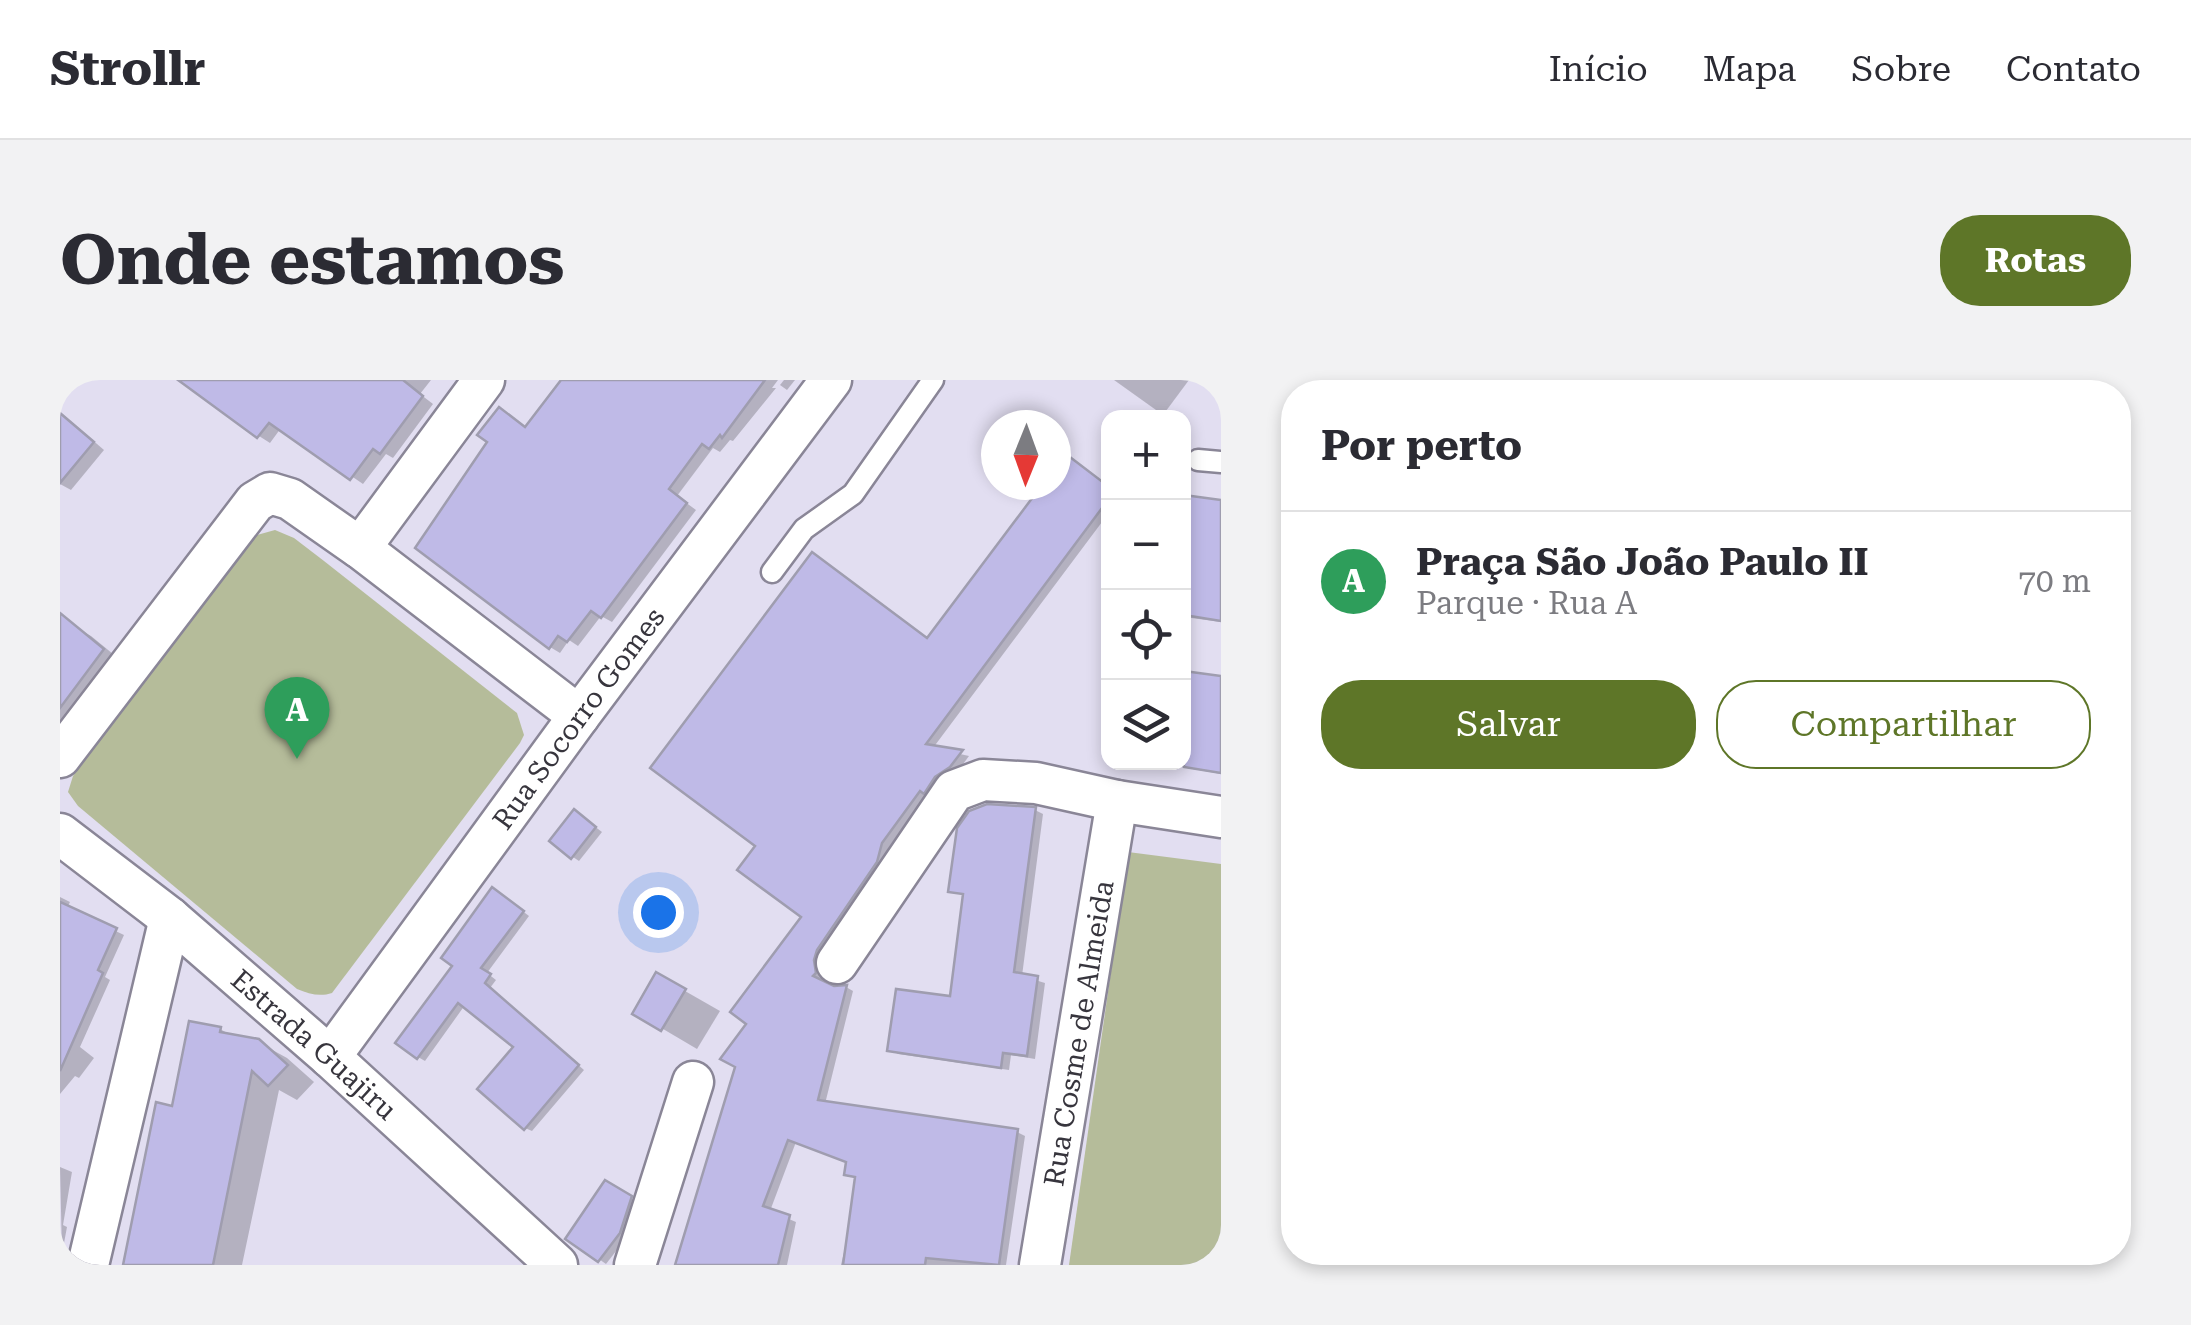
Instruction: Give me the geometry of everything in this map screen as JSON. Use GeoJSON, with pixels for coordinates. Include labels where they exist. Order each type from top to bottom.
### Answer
{"type":"FeatureCollection","features":[{"type":"Feature","properties":{"kind":"street"},"geometry":{"type":"LineString","coordinates":[[360,548],[484,380]]}},
{"type":"Feature","properties":{"kind":"street","name":"Rua Socorro Gomes"},"geometry":{"type":"LineString","coordinates":[[330,1057],[578,716],[832,380]]}},
{"type":"Feature","properties":{"kind":"street"},"geometry":{"type":"LineString","coordinates":[[60,757],[255,502],[270,492],[280,494],[360,548],[578,716]]}},
{"type":"Feature","properties":{"kind":"street"},"geometry":{"type":"LineString","coordinates":[[838,962],[954,791],[983,780],[1036,784],[1221,817]]}},
{"type":"Feature","properties":{"kind":"street","name":"Rua Cosme de Almeida"},"geometry":{"type":"LineString","coordinates":[[1040,1265],[1116,801]]}},
{"type":"Feature","properties":{"kind":"street","name":"Estrada Guajiru"},"geometry":{"type":"LineString","coordinates":[[60,834],[170,918],[330,1057],[557,1265]]}},
{"type":"Feature","properties":{"kind":"street"},"geometry":{"type":"LineString","coordinates":[[88,1265],[170,918]]}},
{"type":"Feature","properties":{"kind":"street"},"geometry":{"type":"LineString","coordinates":[[635,1265],[693,1082]]}},
{"type":"Feature","properties":{"kind":"lane"},"geometry":{"type":"LineString","coordinates":[[772,572],[804,529],[854,494],[933,380]]}},
{"type":"Feature","properties":{"kind":"lane"},"geometry":{"type":"LineString","coordinates":[[1198,460],[1221,462]]}},
{"type":"Feature","properties":{"kind":"green space"},"geometry":{"type":"Polygon","coordinates":[[[275,530],[294,538],[517,713],[524,735],[332,993],[323,995],[297,989],[78,806],[68,792],[73,776],[245,548],[257,535],[275,530]]]}},
{"type":"Feature","properties":{"kind":"green space"},"geometry":{"type":"Polygon","coordinates":[[[1128,852],[1221,864],[1221,1265],[1069,1265],[1128,852]]]}},
{"type":"Feature","properties":{"kind":"building"},"geometry":{"type":"Polygon","coordinates":[[[178,380],[403,380],[423,396],[380,454],[373,449],[350,480],[269,423],[257,438],[178,380]]]}},
{"type":"Feature","properties":{"kind":"building"},"geometry":{"type":"Polygon","coordinates":[[[561,380],[765,380],[722,438],[720,435],[709,449],[702,444],[669,489],[687,503],[601,618],[591,611],[567,642],[558,636],[549,649],[415,548],[487,442],[477,435],[499,407],[525,427],[561,380]]]}},
{"type":"Feature","properties":{"kind":"building"},"geometry":{"type":"Polygon","coordinates":[[[60,413],[94,442],[60,483],[60,413]]]}},
{"type":"Feature","properties":{"kind":"building"},"geometry":{"type":"Polygon","coordinates":[[[1071,458],[1101,481],[1101,509],[926,744],[963,750],[950,767],[935,777],[924,794],[920,791],[882,843],[877,862],[814,960],[813,976],[834,986],[847,985],[818,1100],[1018,1129],[999,1265],[926,1258],[925,1265],[843,1265],[855,1177],[844,1175],[846,1162],[788,1140],[763,1206],[790,1215],[778,1265],[675,1265],[735,1067],[720,1059],[746,1024],[730,1012],[801,917],[737,870],[755,846],[650,768],[812,552],[927,638],[1031,500],[1071,500],[1071,458]]]}},
{"type":"Feature","properties":{"kind":"building"},"geometry":{"type":"Polygon","coordinates":[[[1191,496],[1221,500],[1221,621],[1191,616],[1191,496]]]}},
{"type":"Feature","properties":{"kind":"building"},"geometry":{"type":"Polygon","coordinates":[[[60,613],[104,649],[60,708],[60,613]]]}},
{"type":"Feature","properties":{"kind":"building"},"geometry":{"type":"Polygon","coordinates":[[[1191,672],[1221,676],[1221,773],[1191,768],[1191,672]]]}},
{"type":"Feature","properties":{"kind":"building"},"geometry":{"type":"Polygon","coordinates":[[[987,804],[1036,807],[1014,972],[1038,976],[1027,1056],[1003,1053],[1001,1068],[887,1051],[896,989],[950,996],[963,894],[948,892],[957,828],[969,811],[987,804]]]}},
{"type":"Feature","properties":{"kind":"building"},"geometry":{"type":"Polygon","coordinates":[[[574,809],[596,827],[571,859],[549,841],[574,809]]]}},
{"type":"Feature","properties":{"kind":"building"},"geometry":{"type":"Polygon","coordinates":[[[492,887],[524,911],[481,968],[491,974],[485,983],[579,1065],[524,1130],[477,1089],[513,1047],[458,1003],[417,1059],[395,1043],[452,966],[441,958],[492,887]]]}},
{"type":"Feature","properties":{"kind":"building"},"geometry":{"type":"Polygon","coordinates":[[[60,902],[117,928],[98,970],[103,973],[60,1071],[60,902]]]}},
{"type":"Feature","properties":{"kind":"building"},"geometry":{"type":"Polygon","coordinates":[[[656,972],[686,989],[661,1031],[632,1014],[656,972]]]}},
{"type":"Feature","properties":{"kind":"building"},"geometry":{"type":"Polygon","coordinates":[[[189,1021],[259,1039],[288,1065],[268,1086],[252,1071],[213,1265],[123,1265],[156,1102],[172,1106],[189,1021]]]}},
{"type":"Feature","properties":{"kind":"building"},"geometry":{"type":"Polygon","coordinates":[[[605,1180],[632,1196],[620,1233],[598,1262],[565,1239],[605,1180]]]}},
{"type":"Feature","properties":{"kind":"place","name":"Praça São João Paulo II"},"geometry":{"type":"Point","coordinates":[297,759]}}]}
